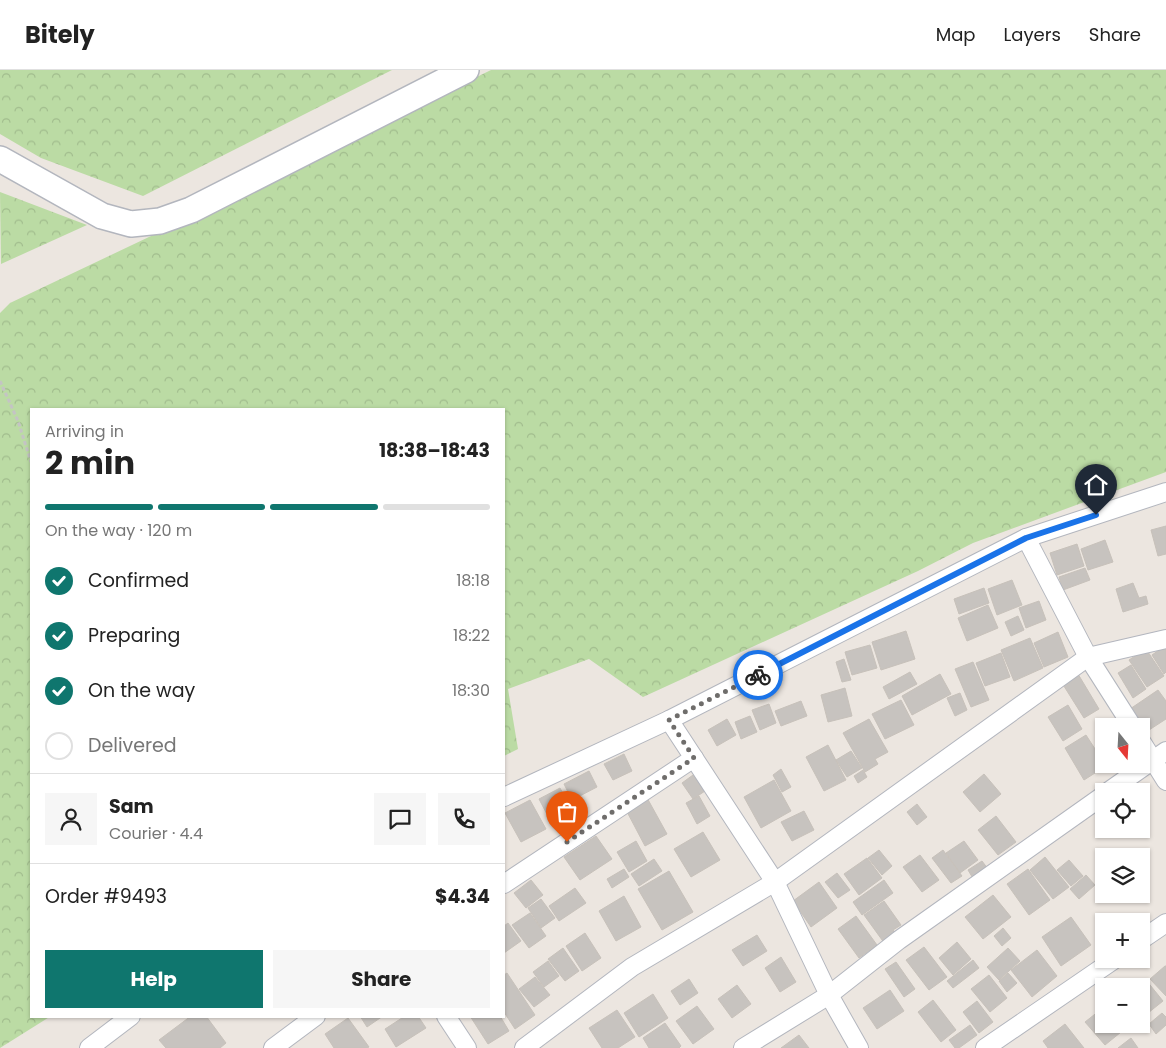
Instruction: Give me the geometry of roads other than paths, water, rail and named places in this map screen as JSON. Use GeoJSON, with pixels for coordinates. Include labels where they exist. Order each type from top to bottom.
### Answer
{"type":"FeatureCollection","features":[{"type":"Feature","properties":{"kind":"main road"},"geometry":{"type":"LineString","coordinates":[[0,159],[102,216],[131,224],[160,221],[191,210],[466,70]]}},
{"type":"Feature","properties":{"kind":"street"},"geometry":{"type":"LineString","coordinates":[[505,798],[669,720],[1026,538],[1166,492]]}},
{"type":"Feature","properties":{"kind":"street"},"geometry":{"type":"LineString","coordinates":[[1026,538],[1088,657],[1127,718]]}},
{"type":"Feature","properties":{"kind":"street"},"geometry":{"type":"LineString","coordinates":[[524,1048],[632,967],[775,882],[1088,657],[1166,639]]}},
{"type":"Feature","properties":{"kind":"street"},"geometry":{"type":"LineString","coordinates":[[669,720],[775,882],[829,995],[859,1048]]}},
{"type":"Feature","properties":{"kind":"street"},"geometry":{"type":"LineString","coordinates":[[1150,748],[1160,756],[1166,781]]}},
{"type":"Feature","properties":{"kind":"street"},"geometry":{"type":"LineString","coordinates":[[1121,783],[1160,756]]}},
{"type":"Feature","properties":{"kind":"street"},"geometry":{"type":"LineString","coordinates":[[505,883],[694,758]]}},
{"type":"Feature","properties":{"kind":"street"},"geometry":{"type":"LineString","coordinates":[[743,1048],[829,995],[899,940],[1095,801]]}},
{"type":"Feature","properties":{"kind":"street"},"geometry":{"type":"LineString","coordinates":[[1150,934],[1166,923]]}},
{"type":"Feature","properties":{"kind":"street"},"geometry":{"type":"LineString","coordinates":[[985,1048],[1102,968]]}},
{"type":"Feature","properties":{"kind":"street"},"geometry":{"type":"LineString","coordinates":[[89,1048],[128,1018]]}},
{"type":"Feature","properties":{"kind":"street"},"geometry":{"type":"LineString","coordinates":[[273,1048],[313,1018]]}},
{"type":"Feature","properties":{"kind":"street"},"geometry":{"type":"LineString","coordinates":[[447,1018],[466,1048]]}}]}
